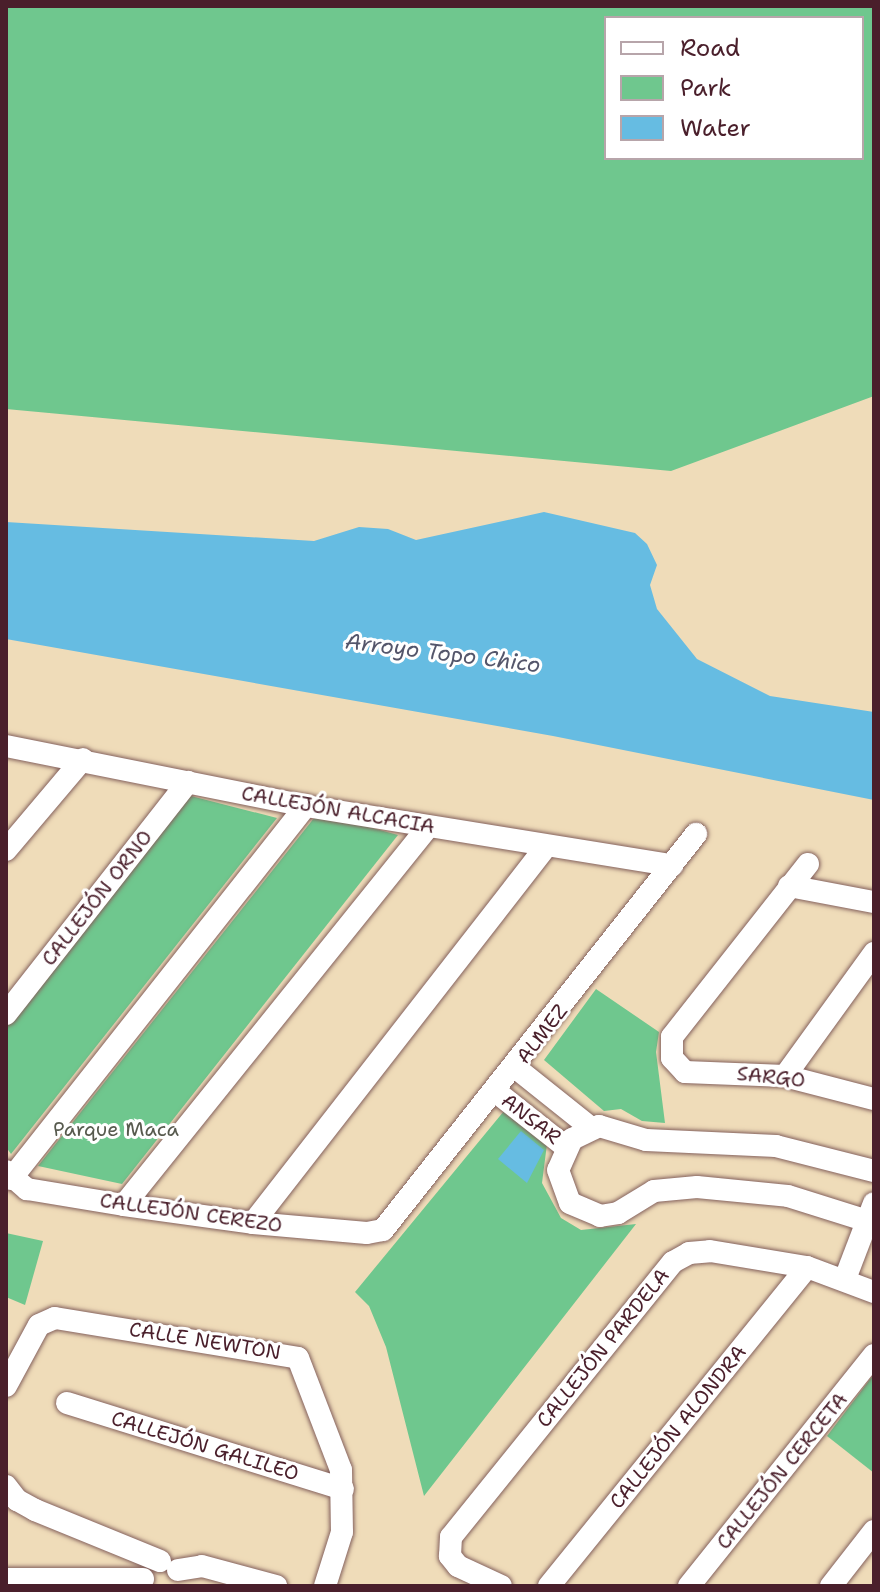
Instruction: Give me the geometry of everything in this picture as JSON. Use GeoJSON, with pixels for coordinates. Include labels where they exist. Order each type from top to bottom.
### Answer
{"type":"FeatureCollection","features":[{"type":"Feature","properties":{"kind":"street","name":"CALLEJÓN ALCACIA"},"geometry":{"type":"LineString","coordinates":[[6,746],[306,806],[672,865]]}},
{"type":"Feature","properties":{"kind":"street"},"geometry":{"type":"LineString","coordinates":[[6,850],[83,759]]}},
{"type":"Feature","properties":{"kind":"street","name":"CALLEJÓN ORNO"},"geometry":{"type":"LineString","coordinates":[[6,1014],[188,782]]}},
{"type":"Feature","properties":{"kind":"street"},"geometry":{"type":"LineString","coordinates":[[9,1175],[306,806]]}},
{"type":"Feature","properties":{"kind":"street"},"geometry":{"type":"LineString","coordinates":[[124,1205],[428,827]]}},
{"type":"Feature","properties":{"kind":"street","name":"ALMEZ"},"geometry":{"type":"LineString","coordinates":[[383,1230],[516,1068],[696,834]]}},
{"type":"Feature","properties":{"kind":"street"},"geometry":{"type":"LineString","coordinates":[[253,1223],[547,846]]}},
{"type":"Feature","properties":{"kind":"street"},"geometry":{"type":"LineString","coordinates":[[789,886],[808,864]]}},
{"type":"Feature","properties":{"kind":"street"},"geometry":{"type":"LineString","coordinates":[[789,886],[874,902]]}},
{"type":"Feature","properties":{"kind":"street","name":"SARGO"},"geometry":{"type":"LineString","coordinates":[[789,886],[672,1037],[672,1058],[685,1072],[785,1076],[874,1099]]}},
{"type":"Feature","properties":{"kind":"street"},"geometry":{"type":"LineString","coordinates":[[785,1076],[874,953]]}},
{"type":"Feature","properties":{"kind":"street","name":"ANSAR"},"geometry":{"type":"LineString","coordinates":[[516,1068],[590,1127]]}},
{"type":"Feature","properties":{"kind":"street","name":"ANSAR"},"geometry":{"type":"LineString","coordinates":[[495,1091],[566,1147]]}},
{"type":"Feature","properties":{"kind":"street"},"geometry":{"type":"LineString","coordinates":[[845,1279],[872,1215],[788,1196],[697,1187],[665,1188],[618,1213],[590,1215],[563,1194],[558,1170],[566,1147],[590,1127],[612,1127],[646,1140],[776,1146],[874,1171]]}},
{"type":"Feature","properties":{"kind":"street","name":"CALLEJÓN CEREZO"},"geometry":{"type":"LineString","coordinates":[[9,1175],[27,1189],[124,1205],[253,1223],[367,1233],[383,1230]]}},
{"type":"Feature","properties":{"kind":"street","name":"CALLEJÓN PARDELA"},"geometry":{"type":"LineString","coordinates":[[501,1586],[458,1566],[450,1556],[451,1537],[665,1270],[689,1253],[710,1251],[807,1267],[874,1292]]}},
{"type":"Feature","properties":{"kind":"street","name":"CALLEJÓN ALONDRA"},"geometry":{"type":"LineString","coordinates":[[549,1586],[807,1267]]}},
{"type":"Feature","properties":{"kind":"street","name":"CALLE NEWTON"},"geometry":{"type":"LineString","coordinates":[[6,1386],[39,1325],[55,1318],[298,1358],[337,1451],[343,1489],[342,1532],[325,1586]]}},
{"type":"Feature","properties":{"kind":"street","name":"CALLEJÓN CERCETA"},"geometry":{"type":"LineString","coordinates":[[689,1586],[874,1355]]}},
{"type":"Feature","properties":{"kind":"street","name":"CALLEJÓN GALILEO"},"geometry":{"type":"LineString","coordinates":[[67,1403],[343,1489]]}},
{"type":"Feature","properties":{"kind":"street"},"geometry":{"type":"LineString","coordinates":[[6,1486],[17,1500],[35,1510],[126,1543],[172,1572]]}},
{"type":"Feature","properties":{"kind":"street"},"geometry":{"type":"LineString","coordinates":[[831,1586],[874,1531]]}},
{"type":"Feature","properties":{"kind":"street"},"geometry":{"type":"LineString","coordinates":[[6,1579],[144,1582],[148,1567],[172,1572],[202,1566],[276,1586]]}},
{"type":"Feature","properties":{"kind":"green space"},"geometry":{"type":"Polygon","coordinates":[[[6,6],[874,6],[874,396],[671,471],[6,409],[6,6]]]}},
{"type":"Feature","properties":{"kind":"green space"},"geometry":{"type":"Polygon","coordinates":[[[191,796],[277,818],[11,1154],[6,1147],[6,1022],[191,796]]]}},
{"type":"Feature","properties":{"kind":"green space","name":"Parque Maca"},"geometry":{"type":"Polygon","coordinates":[[[318,813],[398,835],[122,1184],[38,1166],[318,813]]]}},
{"type":"Feature","properties":{"kind":"green space"},"geometry":{"type":"Polygon","coordinates":[[[596,989],[659,1032],[656,1052],[665,1123],[642,1121],[621,1109],[604,1111],[544,1060],[596,989]]]}},
{"type":"Feature","properties":{"kind":"green space"},"geometry":{"type":"Polygon","coordinates":[[[504,1111],[547,1144],[542,1183],[561,1218],[581,1230],[636,1224],[424,1496],[386,1347],[369,1306],[355,1292],[504,1111]]]}},
{"type":"Feature","properties":{"kind":"green space"},"geometry":{"type":"Polygon","coordinates":[[[6,1233],[43,1241],[25,1305],[6,1297],[6,1233]]]}},
{"type":"Feature","properties":{"kind":"green space"},"geometry":{"type":"Polygon","coordinates":[[[874,1374],[874,1473],[827,1436],[874,1374]]]}},
{"type":"Feature","properties":{"kind":"water","name":"Arroyo Topo Chico"},"geometry":{"type":"Polygon","coordinates":[[[544,512],[635,533],[647,544],[657,565],[650,585],[657,609],[697,659],[770,696],[874,712],[874,800],[553,736],[6,639],[6,522],[314,541],[359,527],[388,529],[416,540],[544,512]]]}},
{"type":"Feature","properties":{"kind":"water"},"geometry":{"type":"Polygon","coordinates":[[[521,1131],[544,1150],[527,1183],[498,1159],[521,1131]]]}}]}
